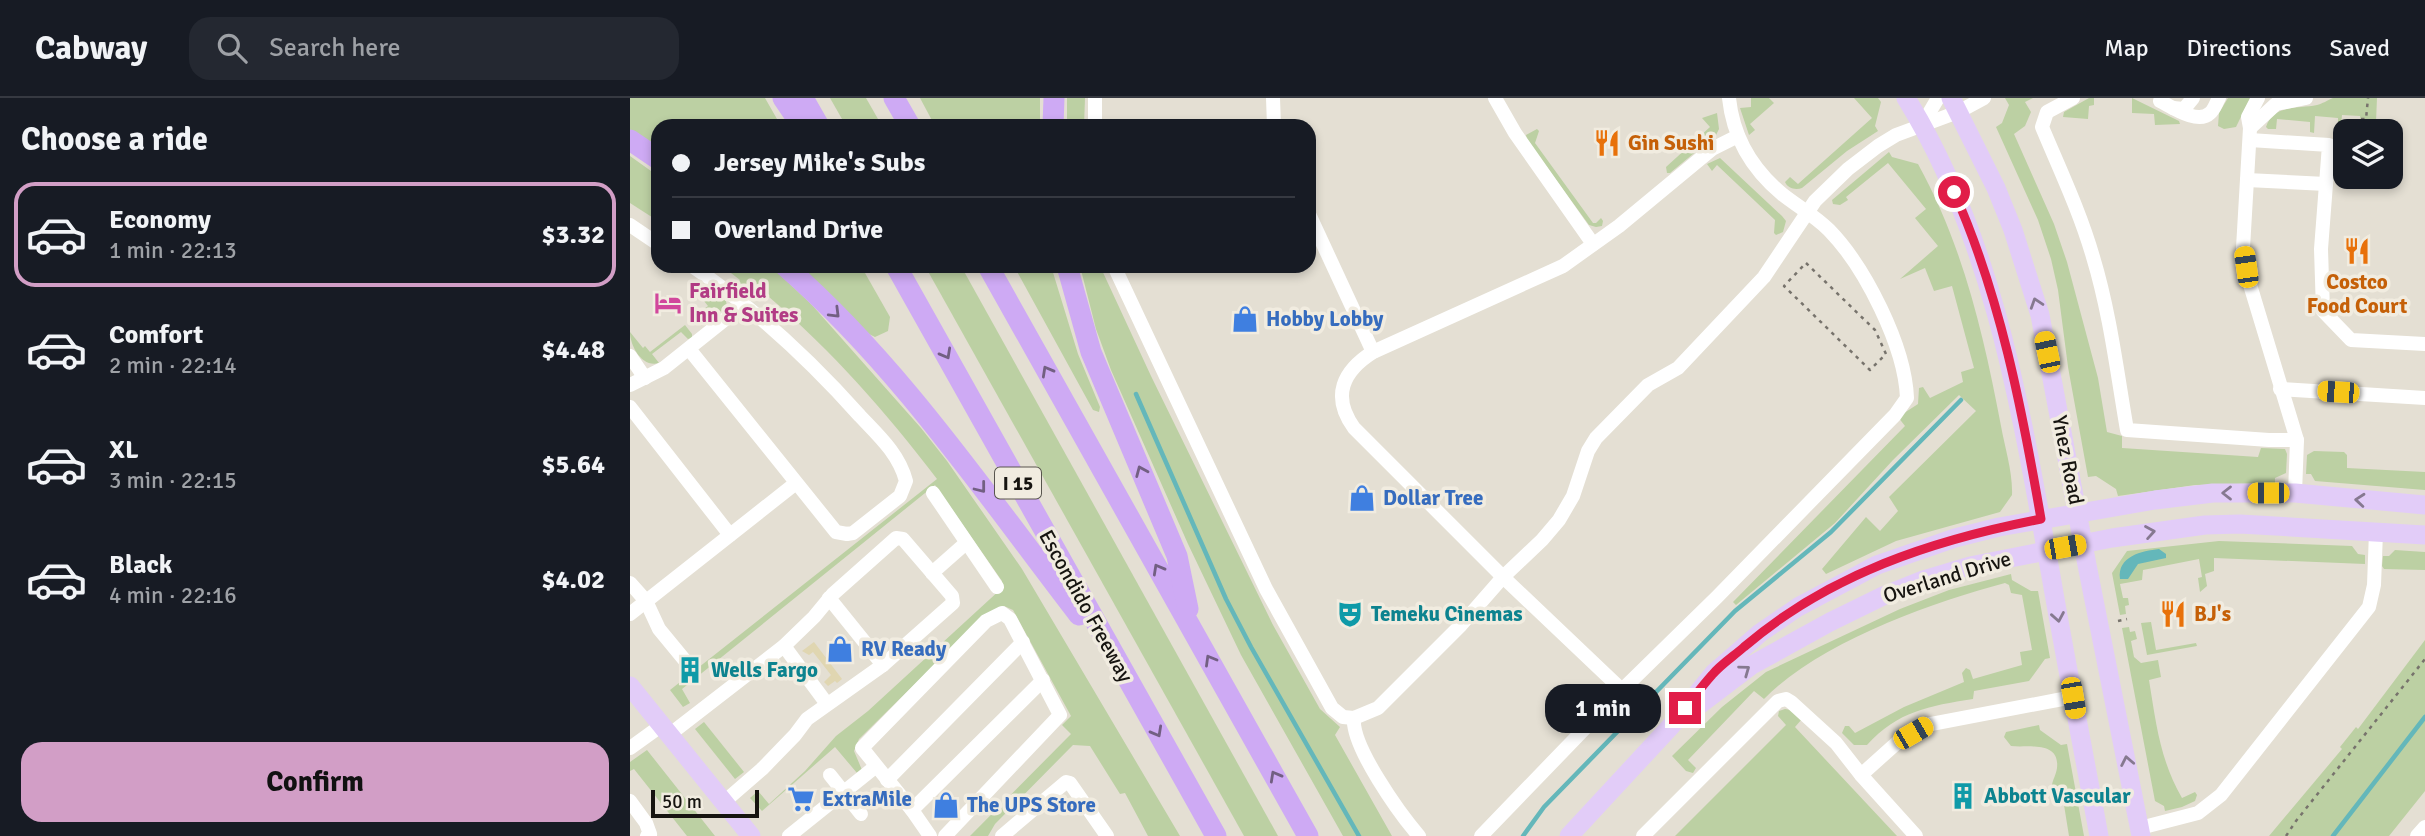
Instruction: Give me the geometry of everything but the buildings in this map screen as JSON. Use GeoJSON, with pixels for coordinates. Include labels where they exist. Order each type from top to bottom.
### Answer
{"type":"FeatureCollection","features":[{"type":"Feature","properties":{"kind":"highway"},"geometry":{"type":"LineString","coordinates":[[783,98],[797,119]]}},
{"type":"Feature","properties":{"kind":"highway"},"geometry":{"type":"LineString","coordinates":[[803,98],[815,119]]}},
{"type":"Feature","properties":{"kind":"highway"},"geometry":{"type":"LineString","coordinates":[[894,98],[906,119]]}},
{"type":"Feature","properties":{"kind":"highway"},"geometry":{"type":"LineString","coordinates":[[1054,98],[1054,119]]}},
{"type":"Feature","properties":{"kind":"highway"},"geometry":{"type":"LineString","coordinates":[[630,140],[651,154]]}},
{"type":"Feature","properties":{"kind":"highway"},"geometry":{"type":"LineString","coordinates":[[792,273],[834,312],[909,394],[1123,672]]}},
{"type":"Feature","properties":{"kind":"highway","name":"Escondido Freeway"},"geometry":{"type":"LineString","coordinates":[[898,273],[1216,836]]}},
{"type":"Feature","properties":{"kind":"highway"},"geometry":{"type":"LineString","coordinates":[[992,273],[1308,836]]}},
{"type":"Feature","properties":{"kind":"highway"},"geometry":{"type":"LineString","coordinates":[[1069,273],[1091,352],[1177,556],[1192,629]]}},
{"type":"Feature","properties":{"kind":"main road","name":"Ynez Road"},"geometry":{"type":"LineString","coordinates":[[1906,98],[1922,125],[1962,209],[1993,298],[2018,400],[2099,836]]}},
{"type":"Feature","properties":{"kind":"main road","name":"Ynez Road"},"geometry":{"type":"LineString","coordinates":[[1954,105],[1996,188],[2013,230],[2040,315],[2141,832]]}},
{"type":"Feature","properties":{"kind":"main road","name":"Overland Drive"},"geometry":{"type":"LineString","coordinates":[[1569,836],[1671,726],[1714,673],[1760,633],[1798,607],[1877,565],[1955,538],[2041,519],[2213,493],[2295,494],[2425,505]]}},
{"type":"Feature","properties":{"kind":"main road"},"geometry":{"type":"LineString","coordinates":[[2285,527],[2352,517],[2425,522]]}},
{"type":"Feature","properties":{"kind":"main road","name":"Overland Drive"},"geometry":{"type":"LineString","coordinates":[[1671,726],[1752,665],[1883,596],[1970,566],[2165,529],[2205,525],[2425,535]]}},
{"type":"Feature","properties":{"kind":"main road"},"geometry":{"type":"LineString","coordinates":[[630,686],[751,836]]}},
{"type":"Feature","properties":{"kind":"street"},"geometry":{"type":"LineString","coordinates":[[1095,98],[1095,119]]}},
{"type":"Feature","properties":{"kind":"street"},"geometry":{"type":"LineString","coordinates":[[1273,98],[1274,119]]}},
{"type":"Feature","properties":{"kind":"street"},"geometry":{"type":"LineString","coordinates":[[1495,98],[1515,133],[1593,244]]}},
{"type":"Feature","properties":{"kind":"street"},"geometry":{"type":"LineString","coordinates":[[1480,836],[1908,398],[1899,359],[1871,286],[1829,230],[1757,170],[1733,124],[1729,98]]}},
{"type":"Feature","properties":{"kind":"street"},"geometry":{"type":"LineString","coordinates":[[1922,125],[1938,98]]}},
{"type":"Feature","properties":{"kind":"street"},"geometry":{"type":"LineString","coordinates":[[1117,273],[1266,589],[1332,708],[1343,717],[1354,718],[1378,708],[1542,540],[1559,520],[1573,496],[1588,452],[1596,438],[1648,385],[1680,366],[1764,277],[1807,212],[1848,169],[1896,135],[1922,125],[1954,105],[1984,98]]}},
{"type":"Feature","properties":{"kind":"street"},"geometry":{"type":"LineString","coordinates":[[2073,98],[2047,112],[2042,127],[2079,215],[2093,258],[2104,301],[2127,429],[2297,440]]}},
{"type":"Feature","properties":{"kind":"street"},"geometry":{"type":"LineString","coordinates":[[2168,101],[2185,109],[2193,98]]}},
{"type":"Feature","properties":{"kind":"street"},"geometry":{"type":"LineString","coordinates":[[2189,115],[2200,111],[2208,98]]}},
{"type":"Feature","properties":{"kind":"street"},"geometry":{"type":"LineString","coordinates":[[2168,101],[2189,115],[2206,116],[2219,98]]}},
{"type":"Feature","properties":{"kind":"street"},"geometry":{"type":"LineString","coordinates":[[2258,98],[2248,117],[2250,134],[2243,248],[2246,268],[2280,389],[2297,440],[2295,494]]}},
{"type":"Feature","properties":{"kind":"street"},"geometry":{"type":"LineString","coordinates":[[2250,134],[2276,104],[2306,98]]}},
{"type":"Feature","properties":{"kind":"street"},"geometry":{"type":"LineString","coordinates":[[2250,134],[2329,145],[2321,249],[2323,311],[2351,340],[2425,344]]}},
{"type":"Feature","properties":{"kind":"street"},"geometry":{"type":"LineString","coordinates":[[1622,691],[1354,428],[1342,406],[1343,385],[1357,362],[1373,352],[1552,272],[1593,244],[1712,149],[1738,136]]}},
{"type":"Feature","properties":{"kind":"street"},"geometry":{"type":"LineString","coordinates":[[2247,180],[2326,184]]}},
{"type":"Feature","properties":{"kind":"street"},"geometry":{"type":"LineString","coordinates":[[630,225],[651,239]]}},
{"type":"Feature","properties":{"kind":"street"},"geometry":{"type":"LineString","coordinates":[[1316,229],[1373,352]]}},
{"type":"Feature","properties":{"kind":"street"},"geometry":{"type":"LineString","coordinates":[[689,349],[836,532],[847,534],[859,529],[901,496],[906,481],[893,453],[818,369],[701,273]]}},
{"type":"Feature","properties":{"kind":"street"},"geometry":{"type":"LineString","coordinates":[[630,385],[664,368],[743,305]]}},
{"type":"Feature","properties":{"kind":"street"},"geometry":{"type":"LineString","coordinates":[[630,356],[645,378]]}},
{"type":"Feature","properties":{"kind":"street"},"geometry":{"type":"LineString","coordinates":[[2280,389],[2425,398]]}},
{"type":"Feature","properties":{"kind":"street"},"geometry":{"type":"LineString","coordinates":[[630,407],[730,535]]}},
{"type":"Feature","properties":{"kind":"street"},"geometry":{"type":"LineString","coordinates":[[630,614],[796,483]]}},
{"type":"Feature","properties":{"kind":"street"},"geometry":{"type":"LineString","coordinates":[[933,494],[997,587]]}},
{"type":"Feature","properties":{"kind":"street"},"geometry":{"type":"LineString","coordinates":[[2141,832],[2198,813],[2221,794],[2369,607],[2374,585],[2376,532]]}},
{"type":"Feature","properties":{"kind":"street"},"geometry":{"type":"LineString","coordinates":[[630,748],[666,730],[784,646],[829,598],[900,538],[952,596],[953,603],[883,665],[807,719],[762,769],[724,803]]}},
{"type":"Feature","properties":{"kind":"street"},"geometry":{"type":"LineString","coordinates":[[932,573],[966,543]]}},
{"type":"Feature","properties":{"kind":"street"},"geometry":{"type":"LineString","coordinates":[[630,583],[646,601],[659,629],[687,663]]}},
{"type":"Feature","properties":{"kind":"street"},"geometry":{"type":"LineString","coordinates":[[829,598],[883,665]]}},
{"type":"Feature","properties":{"kind":"street"},"geometry":{"type":"LineString","coordinates":[[922,832],[912,810],[862,748],[986,621],[998,614],[1006,614],[1060,715],[945,836]]}},
{"type":"Feature","properties":{"kind":"street"},"geometry":{"type":"LineString","coordinates":[[887,780],[1023,642]]}},
{"type":"Feature","properties":{"kind":"street"},"geometry":{"type":"LineString","coordinates":[[784,646],[827,704]]}},
{"type":"Feature","properties":{"kind":"street"},"geometry":{"type":"LineString","coordinates":[[912,810],[1043,680]]}},
{"type":"Feature","properties":{"kind":"street"},"geometry":{"type":"LineString","coordinates":[[1861,775],[1900,740],[1926,726],[2073,698]]}},
{"type":"Feature","properties":{"kind":"street"},"geometry":{"type":"LineString","coordinates":[[1643,836],[1778,701],[1786,699],[1836,743],[1916,836]]}},
{"type":"Feature","properties":{"kind":"street"},"geometry":{"type":"LineString","coordinates":[[1354,718],[1355,735],[1399,812],[1419,836]]}},
{"type":"Feature","properties":{"kind":"street"},"geometry":{"type":"LineString","coordinates":[[789,836],[875,766]]}},
{"type":"Feature","properties":{"kind":"street"},"geometry":{"type":"LineString","coordinates":[[830,775],[861,814]]}},
{"type":"Feature","properties":{"kind":"street"},"geometry":{"type":"LineString","coordinates":[[1002,836],[1066,782],[1070,783],[1107,836]]}},
{"type":"Feature","properties":{"kind":"street"},"geometry":{"type":"LineString","coordinates":[[630,801],[646,823],[650,834],[647,836]]}},
{"type":"Feature","properties":{"kind":"street"},"geometry":{"type":"LineString","coordinates":[[2417,836],[2425,827]]}},
{"type":"Feature","properties":{"kind":"path"},"geometry":{"type":"LineString","coordinates":[[2367,119],[2368,98]]}},
{"type":"Feature","properties":{"kind":"path"},"geometry":{"type":"LineString","coordinates":[[1805,263],[1875,330],[1886,354],[1870,370],[1784,286],[1805,263]]}},
{"type":"Feature","properties":{"kind":"path"},"geometry":{"type":"LineString","coordinates":[[2118,621],[2127,619]]}},
{"type":"Feature","properties":{"kind":"path"},"geometry":{"type":"LineString","coordinates":[[2286,836],[2425,659]]}},
{"type":"Feature","properties":{"kind":"green space"},"geometry":{"type":"Polygon","coordinates":[[[630,98],[765,98],[777,119],[651,119],[651,146],[630,133],[630,98]]]}},
{"type":"Feature","properties":{"kind":"green space"},"geometry":{"type":"Polygon","coordinates":[[[830,98],[866,98],[878,119],[842,119],[830,98]]]}},
{"type":"Feature","properties":{"kind":"green space"},"geometry":{"type":"Polygon","coordinates":[[[920,98],[1040,98],[1040,119],[931,119],[920,98]]]}},
{"type":"Feature","properties":{"kind":"green space"},"geometry":{"type":"Polygon","coordinates":[[[1067,98],[1085,98],[1084,119],[1067,119],[1067,98]]]}},
{"type":"Feature","properties":{"kind":"green space"},"geometry":{"type":"Polygon","coordinates":[[[1751,98],[1769,98],[1774,103],[1750,124],[1755,130],[1749,135],[1740,108],[1751,107],[1751,98]]]}},
{"type":"Feature","properties":{"kind":"green space"},"geometry":{"type":"Polygon","coordinates":[[[1854,98],[1878,98],[1881,102],[1875,126],[1878,131],[1847,151],[1802,188],[1788,186],[1785,182],[1790,177],[1798,184],[1872,118],[1854,98]]]}},
{"type":"Feature","properties":{"kind":"green space"},"geometry":{"type":"Polygon","coordinates":[[[2005,98],[2033,98],[2025,102],[2031,112],[2025,126],[2014,134],[2054,224],[2067,262],[2098,378],[2107,432],[2122,436],[2122,448],[2258,457],[2261,448],[2285,449],[2286,473],[2275,478],[2275,483],[2195,485],[2118,496],[2116,489],[2096,476],[2088,477],[2051,259],[2038,220],[1996,127],[2002,123],[2009,105],[2005,98]]]}},
{"type":"Feature","properties":{"kind":"green space"},"geometry":{"type":"Polygon","coordinates":[[[2089,98],[2094,98],[2094,105],[2089,106],[2088,119],[2063,117],[2064,112],[2089,98]]]}},
{"type":"Feature","properties":{"kind":"green space"},"geometry":{"type":"Polygon","coordinates":[[[2132,98],[2179,121],[2180,124],[2155,125],[2154,114],[2132,113],[2132,98]]]}},
{"type":"Feature","properties":{"kind":"green space"},"geometry":{"type":"Polygon","coordinates":[[[2228,98],[2250,98],[2236,127],[2224,129],[2218,126],[2219,113],[2228,98]]]}},
{"type":"Feature","properties":{"kind":"green space"},"geometry":{"type":"Polygon","coordinates":[[[2333,98],[2377,98],[2376,119],[2342,115],[2342,119],[2315,116],[2314,133],[2310,132],[2310,122],[2277,119],[2276,129],[2266,127],[2274,114],[2280,111],[2317,105],[2333,98]]]}},
{"type":"Feature","properties":{"kind":"green space"},"geometry":{"type":"Polygon","coordinates":[[[1717,113],[1719,129],[1716,135],[1667,173],[1666,167],[1710,127],[1702,118],[1717,113]]]}},
{"type":"Feature","properties":{"kind":"green space"},"geometry":{"type":"Polygon","coordinates":[[[1537,129],[1539,131],[1535,143],[1593,223],[1601,218],[1602,226],[1589,225],[1527,140],[1526,135],[1537,129]]]}},
{"type":"Feature","properties":{"kind":"green space"},"geometry":{"type":"Polygon","coordinates":[[[1889,152],[1892,157],[1918,164],[1948,226],[1960,259],[1987,358],[2010,469],[2012,495],[2000,512],[1896,541],[1826,574],[1822,569],[1866,517],[1880,531],[1898,511],[1889,497],[1976,411],[1959,395],[1893,460],[1835,523],[1736,605],[1733,602],[1905,426],[1898,417],[1918,404],[1919,388],[1923,387],[1930,398],[1963,382],[1961,372],[1974,368],[1952,286],[1934,291],[1925,268],[1900,279],[1938,246],[1915,218],[1926,209],[1888,163],[1846,197],[1848,200],[1840,205],[1833,204],[1832,200],[1889,152]]]}},
{"type":"Feature","properties":{"kind":"green space"},"geometry":{"type":"Polygon","coordinates":[[[630,156],[651,171],[651,216],[630,203],[630,156]]]}},
{"type":"Feature","properties":{"kind":"green space"},"geometry":{"type":"Polygon","coordinates":[[[1720,158],[1782,216],[1786,221],[1783,232],[1776,235],[1774,233],[1775,220],[1717,165],[1712,171],[1707,164],[1720,158]]]}},
{"type":"Feature","properties":{"kind":"green space"},"geometry":{"type":"Polygon","coordinates":[[[731,273],[778,273],[812,305],[921,428],[1022,569],[1180,836],[1148,836],[1125,793],[1120,794],[1090,746],[1073,745],[995,824],[988,836],[970,836],[1071,734],[1062,725],[1071,716],[1013,610],[1004,606],[985,615],[859,739],[854,751],[862,770],[857,773],[835,747],[762,811],[750,798],[758,791],[769,804],[805,771],[836,736],[868,711],[1002,588],[1002,581],[935,485],[682,689],[690,703],[683,707],[670,690],[937,479],[878,406],[837,361],[769,297],[763,301],[754,293],[750,298],[735,286],[740,280],[731,273]]]}},
{"type":"Feature","properties":{"kind":"green space"},"geometry":{"type":"Polygon","coordinates":[[[807,273],[865,273],[890,317],[888,331],[875,337],[807,273]]]}},
{"type":"Feature","properties":{"kind":"green space"},"geometry":{"type":"Polygon","coordinates":[[[929,273],[965,273],[1278,836],[1244,836],[929,273]]]}},
{"type":"Feature","properties":{"kind":"green space"},"geometry":{"type":"Polygon","coordinates":[[[1018,273],[1053,273],[1078,354],[1100,407],[1099,412],[1093,410],[1018,273]]]}},
{"type":"Feature","properties":{"kind":"green space"},"geometry":{"type":"Polygon","coordinates":[[[1082,273],[1103,273],[1273,625],[1320,709],[1340,727],[1335,735],[1392,836],[1343,836],[1241,655],[1188,544],[1111,370],[1096,329],[1082,273]]]}},
{"type":"Feature","properties":{"kind":"green space"},"geometry":{"type":"Polygon","coordinates":[[[698,283],[726,301],[727,307],[723,313],[714,307],[703,316],[700,312],[708,306],[704,301],[709,297],[698,283]]]}},
{"type":"Feature","properties":{"kind":"green space"},"geometry":{"type":"Polygon","coordinates":[[[685,325],[692,338],[688,339],[681,332],[652,354],[659,363],[653,364],[642,359],[632,343],[630,332],[643,348],[645,346],[650,352],[685,325]]]}},
{"type":"Feature","properties":{"kind":"green space"},"geometry":{"type":"Polygon","coordinates":[[[2314,451],[2344,452],[2347,455],[2347,468],[2425,472],[2425,490],[2315,481],[2311,474],[2306,474],[2307,455],[2314,451]]]}},
{"type":"Feature","properties":{"kind":"green space"},"geometry":{"type":"Polygon","coordinates":[[[2219,541],[2352,546],[2358,554],[2365,555],[2365,564],[2214,558],[2214,571],[2205,574],[2207,586],[2200,592],[2198,578],[2202,577],[2199,559],[2143,570],[2142,580],[2120,584],[2123,598],[2128,598],[2129,605],[2125,606],[2126,614],[2120,615],[2112,573],[2127,551],[2219,541]]]}},
{"type":"Feature","properties":{"kind":"green space"},"geometry":{"type":"Polygon","coordinates":[[[2395,550],[2425,552],[2425,570],[2384,569],[2383,556],[2389,556],[2395,550]]]}},
{"type":"Feature","properties":{"kind":"green space"},"geometry":{"type":"Polygon","coordinates":[[[2011,574],[2012,580],[2031,591],[2038,591],[2050,658],[2045,659],[2029,681],[1974,691],[1973,699],[1915,712],[1890,724],[1867,745],[1854,745],[1842,733],[1845,726],[1849,726],[1855,733],[1904,707],[1964,682],[1962,673],[1966,668],[1970,670],[1973,679],[2022,665],[2020,652],[2032,650],[2022,595],[2011,593],[2009,585],[2005,583],[1910,614],[1844,643],[1814,660],[1764,699],[1754,691],[1688,760],[1696,768],[1693,773],[1686,771],[1672,756],[1722,707],[1766,672],[1900,609],[1949,590],[2011,574]]]}},
{"type":"Feature","properties":{"kind":"green space"},"geometry":{"type":"Polygon","coordinates":[[[2151,622],[2156,650],[2196,643],[2197,646],[2147,655],[2141,623],[2151,622]]]}},
{"type":"Feature","properties":{"kind":"green space"},"geometry":{"type":"Polygon","coordinates":[[[2129,627],[2130,632],[2135,631],[2137,639],[2131,641],[2134,657],[2141,663],[2158,660],[2161,677],[2149,680],[2164,755],[2182,798],[2195,792],[2197,795],[2195,801],[2182,807],[2165,811],[2164,806],[2155,801],[2122,628],[2129,627]]]}},
{"type":"Feature","properties":{"kind":"green space"},"geometry":{"type":"Polygon","coordinates":[[[2425,640],[2425,791],[2389,836],[2269,836],[2342,749],[2340,747],[2356,727],[2358,729],[2425,640]]]}},
{"type":"Feature","properties":{"kind":"green space"},"geometry":{"type":"Polygon","coordinates":[[[1791,710],[1802,719],[1795,727],[1897,836],[1675,836],[1786,725],[1778,716],[1779,711],[1791,710]]]}},
{"type":"Feature","properties":{"kind":"green space"},"geometry":{"type":"Polygon","coordinates":[[[704,722],[744,772],[735,779],[695,729],[704,722]]]}},
{"type":"Feature","properties":{"kind":"green space"},"geometry":{"type":"Polygon","coordinates":[[[2039,725],[2040,730],[2061,745],[2067,744],[2084,836],[2069,836],[2064,805],[2052,785],[2057,768],[2057,759],[2053,753],[2042,747],[2011,746],[2004,737],[2006,732],[2039,725]]]}},
{"type":"Feature","properties":{"kind":"green space"},"geometry":{"type":"Polygon","coordinates":[[[647,750],[715,836],[687,836],[634,769],[630,771],[630,762],[647,750]]]}},
{"type":"Feature","properties":{"kind":"sand"},"geometry":{"type":"Polygon","coordinates":[[[814,642],[842,679],[837,683],[835,681],[828,686],[824,682],[831,675],[813,652],[809,655],[802,651],[814,642]]]}},
{"type":"Feature","properties":{"kind":"water"},"geometry":{"type":"Polygon","coordinates":[[[2159,549],[2166,554],[2166,558],[2138,564],[2128,579],[2120,579],[2122,565],[2132,556],[2159,549]]]}},
{"type":"Feature","properties":{"kind":"waterway"},"geometry":{"type":"LineString","coordinates":[[1136,394],[1226,599],[1359,836]]}},
{"type":"Feature","properties":{"kind":"waterway"},"geometry":{"type":"LineString","coordinates":[[1523,836],[1544,807],[1735,611],[1831,532],[1961,400]]}},
{"type":"Feature","properties":{"kind":"waterway"},"geometry":{"type":"LineString","coordinates":[[2333,836],[2425,717]]}},
{"type":"Feature","properties":{"kind":"place","name":"Gin Sushi"},"geometry":{"type":"Point","coordinates":[1607,143]}},
{"type":"Feature","properties":{"kind":"place","name":"Costco Food Court"},"geometry":{"type":"Point","coordinates":[2357,251]}},
{"type":"Feature","properties":{"kind":"place","name":"Fairfield Inn & Suites"},"geometry":{"type":"Point","coordinates":[668,303]}},
{"type":"Feature","properties":{"kind":"place","name":"Hobby Lobby"},"geometry":{"type":"Point","coordinates":[1245,319]}},
{"type":"Feature","properties":{"kind":"place","name":"Dollar Tree"},"geometry":{"type":"Point","coordinates":[1362,498]}},
{"type":"Feature","properties":{"kind":"place","name":"Temeku Cinemas"},"geometry":{"type":"Point","coordinates":[1350,614]}},
{"type":"Feature","properties":{"kind":"place","name":"BJ's"},"geometry":{"type":"Point","coordinates":[2173,614]}},
{"type":"Feature","properties":{"kind":"place","name":"RV Ready"},"geometry":{"type":"Point","coordinates":[840,649]}},
{"type":"Feature","properties":{"kind":"place","name":"Wells Fargo"},"geometry":{"type":"Point","coordinates":[690,670]}},
{"type":"Feature","properties":{"kind":"place","name":"Abbott Vascular"},"geometry":{"type":"Point","coordinates":[1963,796]}},
{"type":"Feature","properties":{"kind":"place","name":"ExtraMile"},"geometry":{"type":"Point","coordinates":[801,799]}},
{"type":"Feature","properties":{"kind":"place","name":"The UPS Store"},"geometry":{"type":"Point","coordinates":[946,805]}},
{"type":"Feature","properties":{"kind":"route"},"geometry":{"type":"LineString","coordinates":[[1685,708],[1714,673],[1760,633],[1835,586],[1877,565],[1955,538],[2041,519],[2018,400],[1993,298],[1954,192]]}}]}
